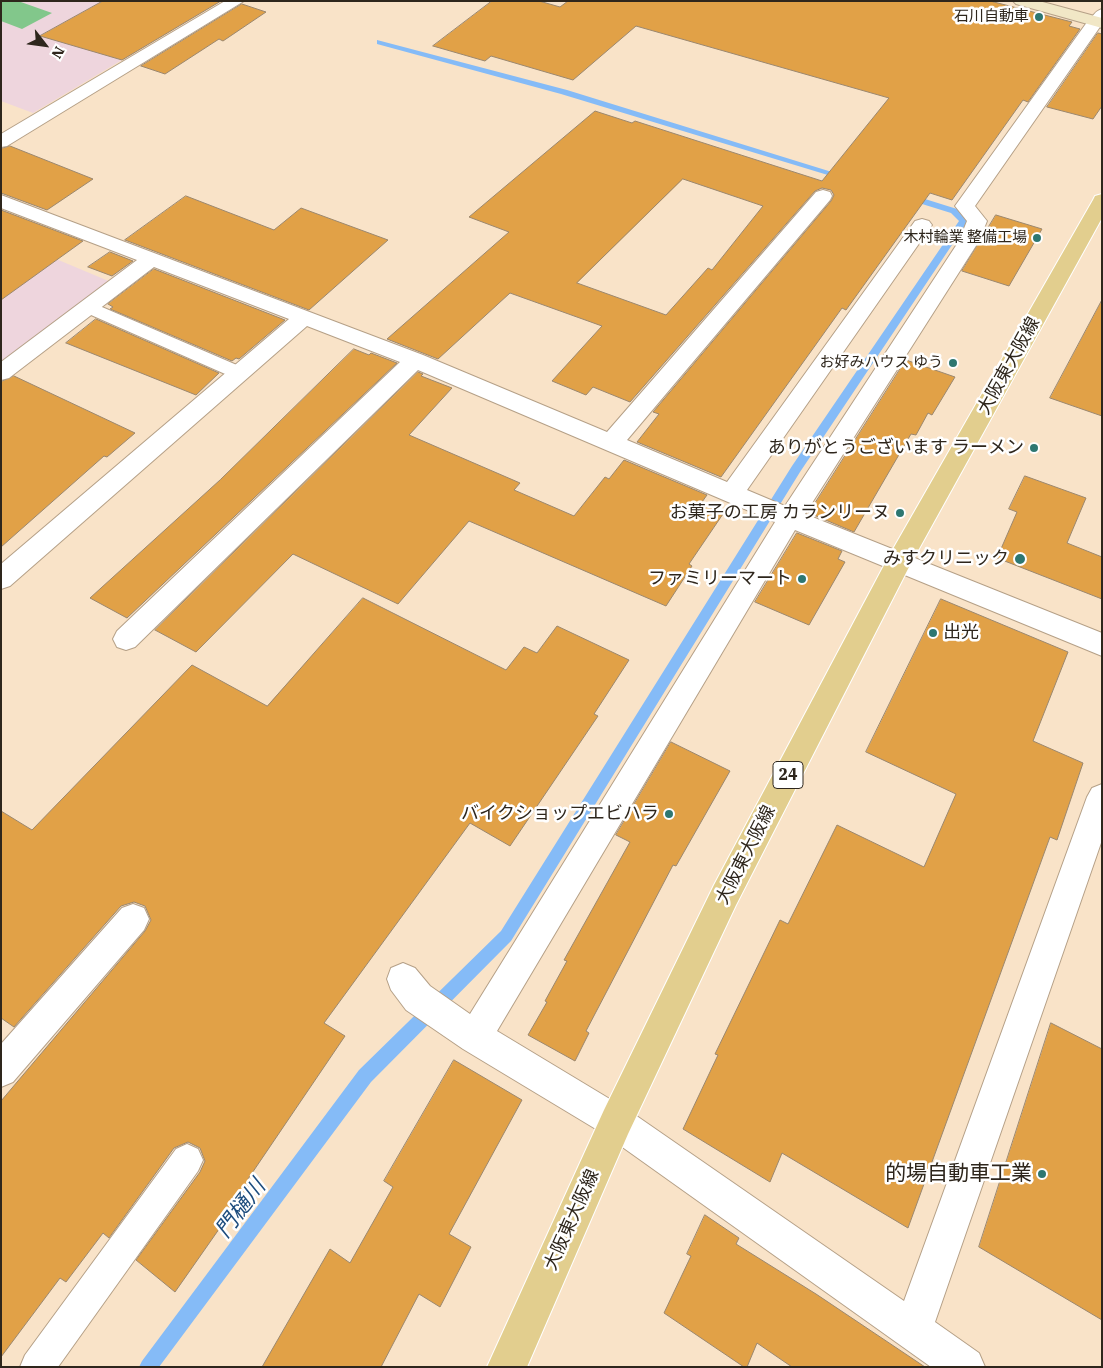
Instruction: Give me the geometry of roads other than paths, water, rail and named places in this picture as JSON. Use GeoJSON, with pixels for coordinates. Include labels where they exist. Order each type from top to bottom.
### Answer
{"type":"FeatureCollection","features":[{"type":"Feature","properties":{"kind":"main road","name":"大阪東大阪線"},"geometry":{"type":"LineString","coordinates":[[507,1367],[616,1122],[726,895],[898,563],[1102,200]]}},
{"type":"Feature","properties":{"kind":"street"},"geometry":{"type":"LineString","coordinates":[[1,142],[236,1]]}},
{"type":"Feature","properties":{"kind":"street"},"geometry":{"type":"LineString","coordinates":[[475,1037],[790,518],[969,241],[977,220],[965,206],[1100,19],[1021,1]]}},
{"type":"Feature","properties":{"kind":"street"},"geometry":{"type":"LineString","coordinates":[[611,443],[823,196]]}},
{"type":"Feature","properties":{"kind":"street"},"geometry":{"type":"LineString","coordinates":[[1,201],[150,260],[415,360],[898,563],[1102,645]]}},
{"type":"Feature","properties":{"kind":"street"},"geometry":{"type":"LineString","coordinates":[[732,493],[922,225]]}},
{"type":"Feature","properties":{"kind":"street"},"geometry":{"type":"LineString","coordinates":[[1,372],[150,260]]}},
{"type":"Feature","properties":{"kind":"street"},"geometry":{"type":"LineString","coordinates":[[1,579],[303,318]]}},
{"type":"Feature","properties":{"kind":"street"},"geometry":{"type":"LineString","coordinates":[[126,639],[415,360]]}},
{"type":"Feature","properties":{"kind":"street"},"geometry":{"type":"LineString","coordinates":[[913,1330],[1102,796]]}},
{"type":"Feature","properties":{"kind":"street"},"geometry":{"type":"LineString","coordinates":[[1,1070],[133,919]]}},
{"type":"Feature","properties":{"kind":"street"},"geometry":{"type":"LineString","coordinates":[[402,979],[418,998],[475,1037],[616,1122],[965,1367]]}},
{"type":"Feature","properties":{"kind":"lane"},"geometry":{"type":"LineString","coordinates":[[88,307],[239,373]]}},
{"type":"Feature","properties":{"kind":"lane"},"geometry":{"type":"LineString","coordinates":[[37,1367],[187,1160]]}},
{"type":"Feature","properties":{"kind":"waterway"},"geometry":{"type":"LineString","coordinates":[[380,42],[564,92],[844,177]]}},
{"type":"Feature","properties":{"kind":"waterway","name":"門樋川"},"geometry":{"type":"LineString","coordinates":[[148,1367],[365,1076],[506,936],[796,469],[964,221],[954,211],[909,197]]}},
{"type":"Feature","properties":{"kind":"place","name":"石川自動車"},"geometry":{"type":"Point","coordinates":[1039,17]}},
{"type":"Feature","properties":{"kind":"place","name":"木村輪業 整備工場"},"geometry":{"type":"Point","coordinates":[1037,238]}},
{"type":"Feature","properties":{"kind":"place","name":"お好みハウス ゆう"},"geometry":{"type":"Point","coordinates":[953,363]}},
{"type":"Feature","properties":{"kind":"place","name":"ありがとうございます ラーメン"},"geometry":{"type":"Point","coordinates":[1034,448]}},
{"type":"Feature","properties":{"kind":"place","name":"お菓子の工房 カランリーヌ"},"geometry":{"type":"Point","coordinates":[900,513]}},
{"type":"Feature","properties":{"kind":"place","name":"みすクリニック"},"geometry":{"type":"Point","coordinates":[1020,559]}},
{"type":"Feature","properties":{"kind":"place","name":"ファミリーマート"},"geometry":{"type":"Point","coordinates":[802,579]}},
{"type":"Feature","properties":{"kind":"place","name":"出光"},"geometry":{"type":"Point","coordinates":[933,633]}},
{"type":"Feature","properties":{"kind":"place","name":"バイクショップエビハラ"},"geometry":{"type":"Point","coordinates":[669,814]}},
{"type":"Feature","properties":{"kind":"place","name":"的場自動車工業"},"geometry":{"type":"Point","coordinates":[1042,1174]}}]}
